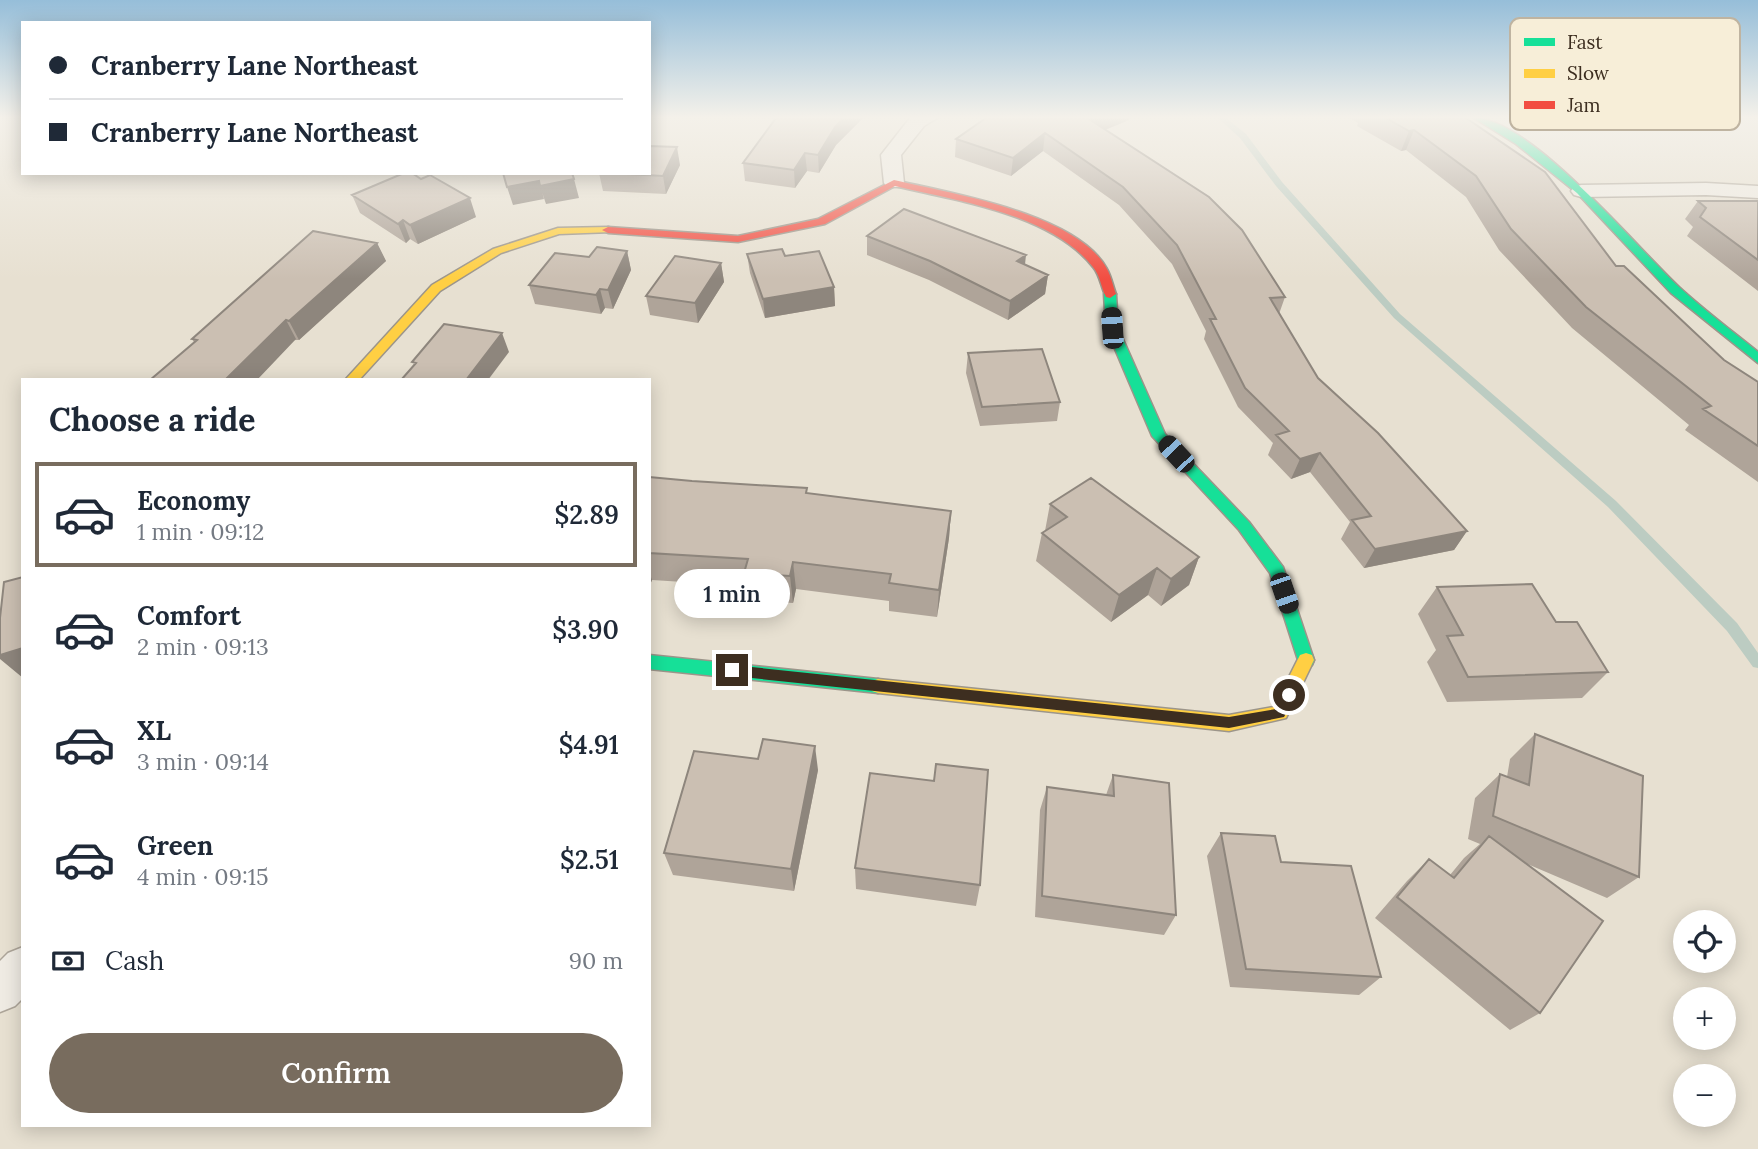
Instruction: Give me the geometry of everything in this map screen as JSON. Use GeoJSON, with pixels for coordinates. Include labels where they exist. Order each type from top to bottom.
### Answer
{"type":"FeatureCollection","features":[{"type":"Feature","properties":{"kind":"street"},"geometry":{"type":"LineString","coordinates":[[893,172],[894,183]]}},
{"type":"Feature","properties":{"kind":"street"},"geometry":{"type":"LineString","coordinates":[[1556,172],[1581,191],[1675,290],[1758,359]]}},
{"type":"Feature","properties":{"kind":"street"},"geometry":{"type":"LineString","coordinates":[[353,378],[436,288],[497,251],[558,231],[626,230],[738,239],[821,222],[894,183],[1001,210],[1052,227],[1090,251],[1109,286],[1112,328],[1159,436],[1244,526],[1277,571],[1307,658],[1280,713],[1229,723],[651,662]]}},
{"type":"Feature","properties":{"kind":"street"},"geometry":{"type":"LineString","coordinates":[[1581,191],[1706,189],[1758,192]]}},
{"type":"Feature","properties":{"kind":"street"},"geometry":{"type":"LineString","coordinates":[[0,990],[21,970]]}},
{"type":"Feature","properties":{"kind":"building"},"geometry":{"type":"Polygon","coordinates":[[[651,172],[665,172],[663,176],[644,175],[651,175],[651,172]]]}},
{"type":"Feature","properties":{"kind":"building"},"geometry":{"type":"Polygon","coordinates":[[[1101,172],[1170,172],[1209,197],[1242,230],[1285,297],[1270,298],[1318,378],[1378,433],[1467,531],[1375,549],[1352,520],[1371,516],[1320,453],[1300,459],[1276,435],[1289,431],[1245,388],[1210,319],[1216,319],[1177,245],[1123,187],[1101,172]]]}},
{"type":"Feature","properties":{"kind":"building"},"geometry":{"type":"Polygon","coordinates":[[[1470,172],[1545,172],[1616,266],[1624,266],[1724,360],[1758,382],[1758,446],[1703,409],[1711,406],[1586,307],[1511,229],[1476,176],[1470,172]]]}},
{"type":"Feature","properties":{"kind":"building"},"geometry":{"type":"Polygon","coordinates":[[[399,175],[415,175],[421,179],[430,175],[470,198],[410,225],[403,220],[398,224],[352,195],[399,175]]]}},
{"type":"Feature","properties":{"kind":"building"},"geometry":{"type":"Polygon","coordinates":[[[504,175],[573,175],[574,179],[540,186],[539,181],[507,187],[504,175]]]}},
{"type":"Feature","properties":{"kind":"building"},"geometry":{"type":"Polygon","coordinates":[[[1698,201],[1758,201],[1758,260],[1700,217],[1706,208],[1698,201]]]}},
{"type":"Feature","properties":{"kind":"building"},"geometry":{"type":"Polygon","coordinates":[[[904,209],[1026,255],[1017,261],[1048,275],[1010,301],[930,261],[867,236],[904,209]]]}},
{"type":"Feature","properties":{"kind":"building"},"geometry":{"type":"Polygon","coordinates":[[[313,231],[377,243],[289,321],[286,320],[227,378],[152,378],[197,340],[192,339],[313,231]]]}},
{"type":"Feature","properties":{"kind":"building"},"geometry":{"type":"Polygon","coordinates":[[[597,247],[627,251],[608,290],[600,289],[596,295],[529,285],[555,253],[589,257],[597,247]]]}},
{"type":"Feature","properties":{"kind":"building"},"geometry":{"type":"Polygon","coordinates":[[[782,249],[785,256],[819,251],[834,287],[763,299],[747,254],[782,249]]]}},
{"type":"Feature","properties":{"kind":"building"},"geometry":{"type":"Polygon","coordinates":[[[675,256],[721,263],[695,303],[646,296],[675,256]]]}},
{"type":"Feature","properties":{"kind":"building"},"geometry":{"type":"Polygon","coordinates":[[[444,324],[502,333],[468,378],[403,378],[416,363],[412,362],[444,324]]]}},
{"type":"Feature","properties":{"kind":"building"},"geometry":{"type":"Polygon","coordinates":[[[1042,349],[1060,402],[982,407],[968,353],[1042,349]]]}},
{"type":"Feature","properties":{"kind":"building"},"geometry":{"type":"Polygon","coordinates":[[[651,477],[807,488],[806,493],[951,511],[939,590],[889,583],[891,574],[793,562],[790,576],[744,573],[748,559],[651,553],[651,477]]]}},
{"type":"Feature","properties":{"kind":"building"},"geometry":{"type":"Polygon","coordinates":[[[1091,478],[1199,557],[1171,579],[1157,568],[1119,595],[1042,533],[1067,517],[1050,504],[1091,478]]]}},
{"type":"Feature","properties":{"kind":"building"},"geometry":{"type":"Polygon","coordinates":[[[21,578],[21,649],[0,655],[0,618],[4,582],[21,578]]]}},
{"type":"Feature","properties":{"kind":"building"},"geometry":{"type":"Polygon","coordinates":[[[1532,584],[1556,622],[1577,622],[1608,672],[1468,677],[1447,636],[1463,635],[1437,587],[1532,584]]]}},
{"type":"Feature","properties":{"kind":"building"},"geometry":{"type":"Polygon","coordinates":[[[1535,734],[1643,776],[1639,877],[1493,816],[1500,774],[1529,785],[1535,734]]]}},
{"type":"Feature","properties":{"kind":"building"},"geometry":{"type":"Polygon","coordinates":[[[763,739],[815,746],[791,869],[664,853],[694,751],[758,759],[763,739]]]}},
{"type":"Feature","properties":{"kind":"building"},"geometry":{"type":"Polygon","coordinates":[[[936,764],[988,770],[980,885],[855,868],[870,773],[934,781],[936,764]]]}},
{"type":"Feature","properties":{"kind":"building"},"geometry":{"type":"Polygon","coordinates":[[[1113,775],[1169,783],[1176,915],[1042,896],[1047,787],[1114,796],[1113,775]]]}},
{"type":"Feature","properties":{"kind":"building"},"geometry":{"type":"Polygon","coordinates":[[[1221,833],[1275,836],[1281,862],[1351,866],[1381,977],[1246,969],[1221,833]]]}},
{"type":"Feature","properties":{"kind":"building"},"geometry":{"type":"Polygon","coordinates":[[[1489,836],[1603,921],[1540,1013],[1397,897],[1429,859],[1454,878],[1489,836]]]}},
{"type":"Feature","properties":{"kind":"waterway"},"geometry":{"type":"LineString","coordinates":[[1270,172],[1397,316],[1612,504],[1732,627],[1758,663]]}},
{"type":"Feature","properties":{"kind":"traffic: fast"},"geometry":{"type":"LineString","coordinates":[[1556,172],[1581,191],[1675,290],[1758,359]]}},
{"type":"Feature","properties":{"kind":"traffic: fast"},"geometry":{"type":"LineString","coordinates":[[1110,294],[1112,328],[1159,436],[1244,526],[1277,571],[1306,660]]}},
{"type":"Feature","properties":{"kind":"traffic: fast"},"geometry":{"type":"LineString","coordinates":[[651,662],[878,686]]}},
{"type":"Feature","properties":{"kind":"traffic: slow"},"geometry":{"type":"LineString","coordinates":[[353,378],[436,288],[497,251],[558,231],[608,230]]}},
{"type":"Feature","properties":{"kind":"traffic: slow"},"geometry":{"type":"LineString","coordinates":[[878,686],[1229,723],[1280,713],[1306,660]]}},
{"type":"Feature","properties":{"kind":"traffic: jam"},"geometry":{"type":"LineString","coordinates":[[608,230],[738,239],[821,222],[894,183],[986,205],[1054,230],[1082,248],[1101,269],[1110,294]]}},
{"type":"Feature","properties":{"kind":"route"},"geometry":{"type":"LineString","coordinates":[[732,670],[1229,723],[1280,713],[1289,695]]}}]}
